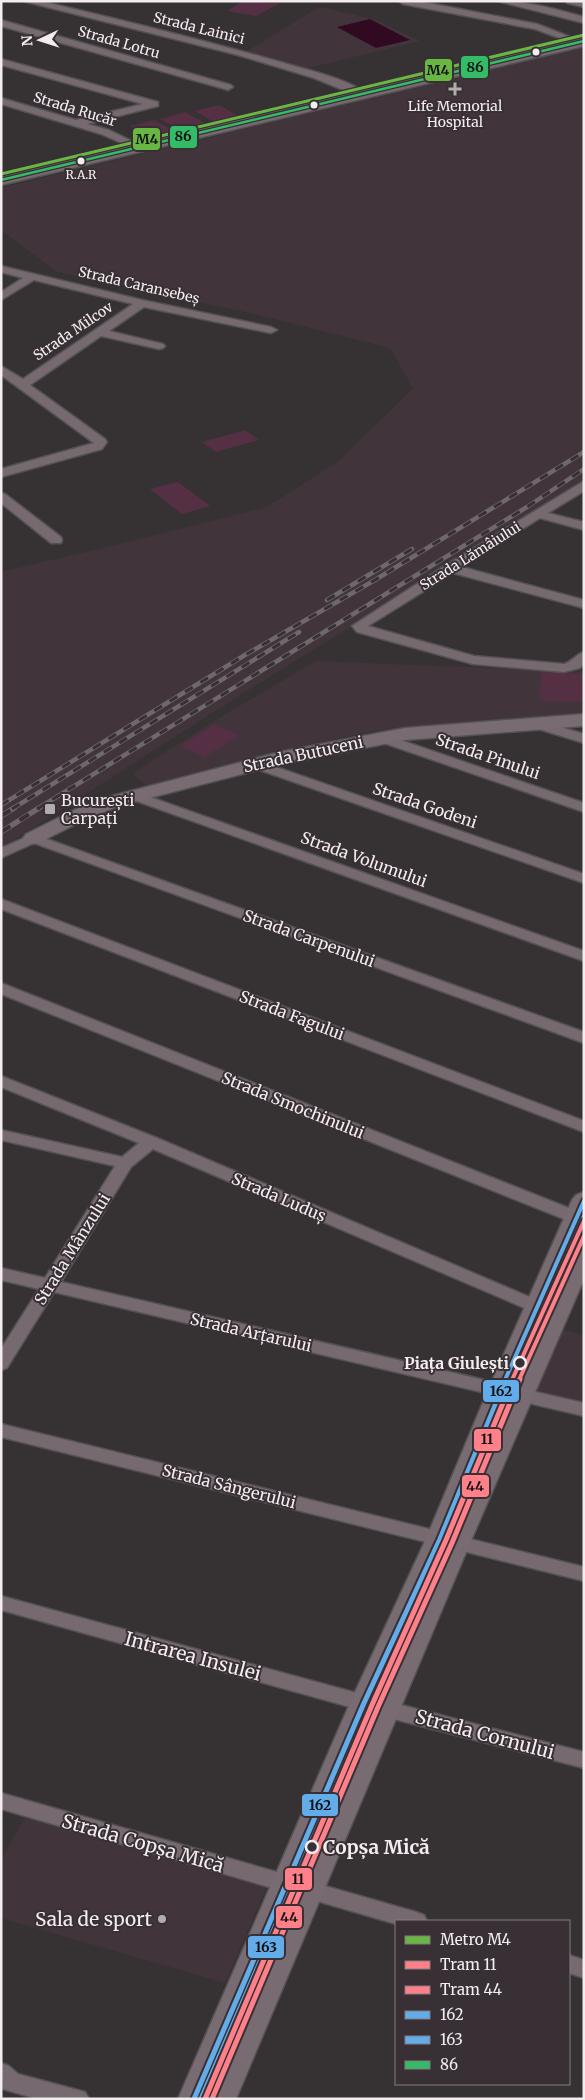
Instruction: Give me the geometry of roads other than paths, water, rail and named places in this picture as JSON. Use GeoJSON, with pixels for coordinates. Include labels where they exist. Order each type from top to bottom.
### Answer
{"type":"FeatureCollection","features":[{"type":"Feature","properties":{"kind":"main road"},"geometry":{"type":"LineString","coordinates":[[1,180],[581,41]]}},
{"type":"Feature","properties":{"kind":"main road","name":"Strada Butuceni"},"geometry":{"type":"LineString","coordinates":[[34,838],[94,808],[133,795],[256,764],[380,738],[584,720]]}},
{"type":"Feature","properties":{"kind":"main road"},"geometry":{"type":"LineString","coordinates":[[213,2096],[297,1888],[546,1311],[576,1260],[581,1213]]}},
{"type":"Feature","properties":{"kind":"street","name":"Strada Lainici"},"geometry":{"type":"LineString","coordinates":[[27,1],[239,52],[310,73],[348,87],[361,94]]}},
{"type":"Feature","properties":{"kind":"street"},"geometry":{"type":"LineString","coordinates":[[403,1],[538,27],[581,41]]}},
{"type":"Feature","properties":{"kind":"street"},"geometry":{"type":"LineString","coordinates":[[500,1],[584,20]]}},
{"type":"Feature","properties":{"kind":"street"},"geometry":{"type":"LineString","coordinates":[[570,1],[584,4]]}},
{"type":"Feature","properties":{"kind":"street","name":"Strada Lotru"},"geometry":{"type":"LineString","coordinates":[[1,23],[228,87]]}},
{"type":"Feature","properties":{"kind":"street"},"geometry":{"type":"LineString","coordinates":[[1,62],[156,104],[77,123]]}},
{"type":"Feature","properties":{"kind":"street","name":"Strada Rucăr"},"geometry":{"type":"LineString","coordinates":[[1,101],[114,135],[138,147]]}},
{"type":"Feature","properties":{"kind":"street","name":"Strada Caransebeș"},"geometry":{"type":"LineString","coordinates":[[1,269],[270,330]]}},
{"type":"Feature","properties":{"kind":"street"},"geometry":{"type":"LineString","coordinates":[[1,297],[33,276]]}},
{"type":"Feature","properties":{"kind":"street","name":"Strada Milcov"},"geometry":{"type":"LineString","coordinates":[[22,384],[142,302]]}},
{"type":"Feature","properties":{"kind":"street"},"geometry":{"type":"LineString","coordinates":[[100,332],[159,346]]}},
{"type":"Feature","properties":{"kind":"street"},"geometry":{"type":"LineString","coordinates":[[1,369],[101,442],[101,444],[1,473]]}},
{"type":"Feature","properties":{"kind":"street","name":"Strada Lămâiului"},"geometry":{"type":"LineString","coordinates":[[584,485],[359,626],[359,628],[473,660],[570,667],[575,665],[584,656]]}},
{"type":"Feature","properties":{"kind":"street"},"geometry":{"type":"LineString","coordinates":[[1,497],[56,540]]}},
{"type":"Feature","properties":{"kind":"street"},"geometry":{"type":"LineString","coordinates":[[538,514],[584,526]]}},
{"type":"Feature","properties":{"kind":"street"},"geometry":{"type":"LineString","coordinates":[[451,568],[584,604]]}},
{"type":"Feature","properties":{"kind":"street"},"geometry":{"type":"LineString","coordinates":[[534,723],[584,739]]}},
{"type":"Feature","properties":{"kind":"street","name":"Strada Pinului"},"geometry":{"type":"LineString","coordinates":[[380,738],[584,808]]}},
{"type":"Feature","properties":{"kind":"street","name":"Strada Godeni"},"geometry":{"type":"LineString","coordinates":[[256,764],[584,879]]}},
{"type":"Feature","properties":{"kind":"street","name":"Strada Volumului"},"geometry":{"type":"LineString","coordinates":[[133,795],[584,956]]}},
{"type":"Feature","properties":{"kind":"street"},"geometry":{"type":"LineString","coordinates":[[1,854],[34,838]]}},
{"type":"Feature","properties":{"kind":"street","name":"Strada Carpenului"},"geometry":{"type":"LineString","coordinates":[[34,838],[584,1038]]}},
{"type":"Feature","properties":{"kind":"street","name":"Strada Fagului"},"geometry":{"type":"LineString","coordinates":[[1,904],[584,1127]]}},
{"type":"Feature","properties":{"kind":"street","name":"Strada Smochinului"},"geometry":{"type":"LineString","coordinates":[[1,988],[581,1213]]}},
{"type":"Feature","properties":{"kind":"street","name":"Strada Luduș"},"geometry":{"type":"LineString","coordinates":[[1,1081],[151,1142],[546,1311]]}},
{"type":"Feature","properties":{"kind":"street"},"geometry":{"type":"LineString","coordinates":[[1,1135],[126,1163]]}},
{"type":"Feature","properties":{"kind":"street","name":"Strada Mânzului"},"geometry":{"type":"LineString","coordinates":[[1,1364],[126,1163],[151,1142]]}},
{"type":"Feature","properties":{"kind":"street","name":"Strada Arțarului"},"geometry":{"type":"LineString","coordinates":[[1,1274],[584,1410]]}},
{"type":"Feature","properties":{"kind":"street","name":"Strada Sângerului"},"geometry":{"type":"LineString","coordinates":[[1,1430],[584,1574]]}},
{"type":"Feature","properties":{"kind":"street","name":"Intrarea Insulei"},"geometry":{"type":"LineString","coordinates":[[1,1603],[375,1706]]}},
{"type":"Feature","properties":{"kind":"street","name":"Strada Cornului"},"geometry":{"type":"LineString","coordinates":[[375,1706],[584,1760]]}},
{"type":"Feature","properties":{"kind":"street","name":"Strada Copșa Mică"},"geometry":{"type":"LineString","coordinates":[[1,1801],[297,1888]]}},
{"type":"Feature","properties":{"kind":"street"},"geometry":{"type":"LineString","coordinates":[[297,1888],[412,1920]]}},
{"type":"Feature","properties":{"kind":"street"},"geometry":{"type":"LineString","coordinates":[[570,1964],[584,1968]]}},
{"type":"Feature","properties":{"kind":"street"},"geometry":{"type":"LineString","coordinates":[[1,2074],[11,2082],[77,2099]]}},
{"type":"Feature","properties":{"kind":"railway"},"geometry":{"type":"LineString","coordinates":[[1,805],[245,655],[375,580],[584,452]]}},
{"type":"Feature","properties":{"kind":"railway"},"geometry":{"type":"LineString","coordinates":[[37,809],[527,507],[584,469]]}},
{"type":"Feature","properties":{"kind":"railway"},"geometry":{"type":"LineString","coordinates":[[327,600],[412,549]]}},
{"type":"Feature","properties":{"kind":"railway"},"geometry":{"type":"LineString","coordinates":[[12,809],[299,632]]}},
{"type":"Feature","properties":{"kind":"railway"},"geometry":{"type":"LineString","coordinates":[[1,816],[14,808]]}},
{"type":"Feature","properties":{"kind":"railway"},"geometry":{"type":"LineString","coordinates":[[1,832],[39,808]]}},
{"type":"Feature","properties":{"kind":"metro line","name":"M4"},"geometry":{"type":"LineString","coordinates":[[1,174],[584,35]]}},
{"type":"Feature","properties":{"kind":"tram line","name":"11"},"geometry":{"type":"LineString","coordinates":[[205,2099],[372,1705],[446,1540],[507,1392],[584,1221]]}},
{"type":"Feature","properties":{"kind":"tram line","name":"44"},"geometry":{"type":"LineString","coordinates":[[212,2099],[378,1707],[452,1543],[513,1394],[584,1236]]}},
{"type":"Feature","properties":{"kind":"place","name":"Life Memorial Hospital"},"geometry":{"type":"Point","coordinates":[455,89]}},
{"type":"Feature","properties":{"kind":"place","name":"R.A.R"},"geometry":{"type":"Point","coordinates":[81,161]}},
{"type":"Feature","properties":{"kind":"place","name":"București Carpați"},"geometry":{"type":"Point","coordinates":[50,809]}},
{"type":"Feature","properties":{"kind":"place","name":"Piața Giulești"},"geometry":{"type":"Point","coordinates":[520,1363]}},
{"type":"Feature","properties":{"kind":"place","name":"Copșa Mică"},"geometry":{"type":"Point","coordinates":[312,1847]}},
{"type":"Feature","properties":{"kind":"place","name":"Sala de sport"},"geometry":{"type":"Point","coordinates":[162,1919]}}]}
